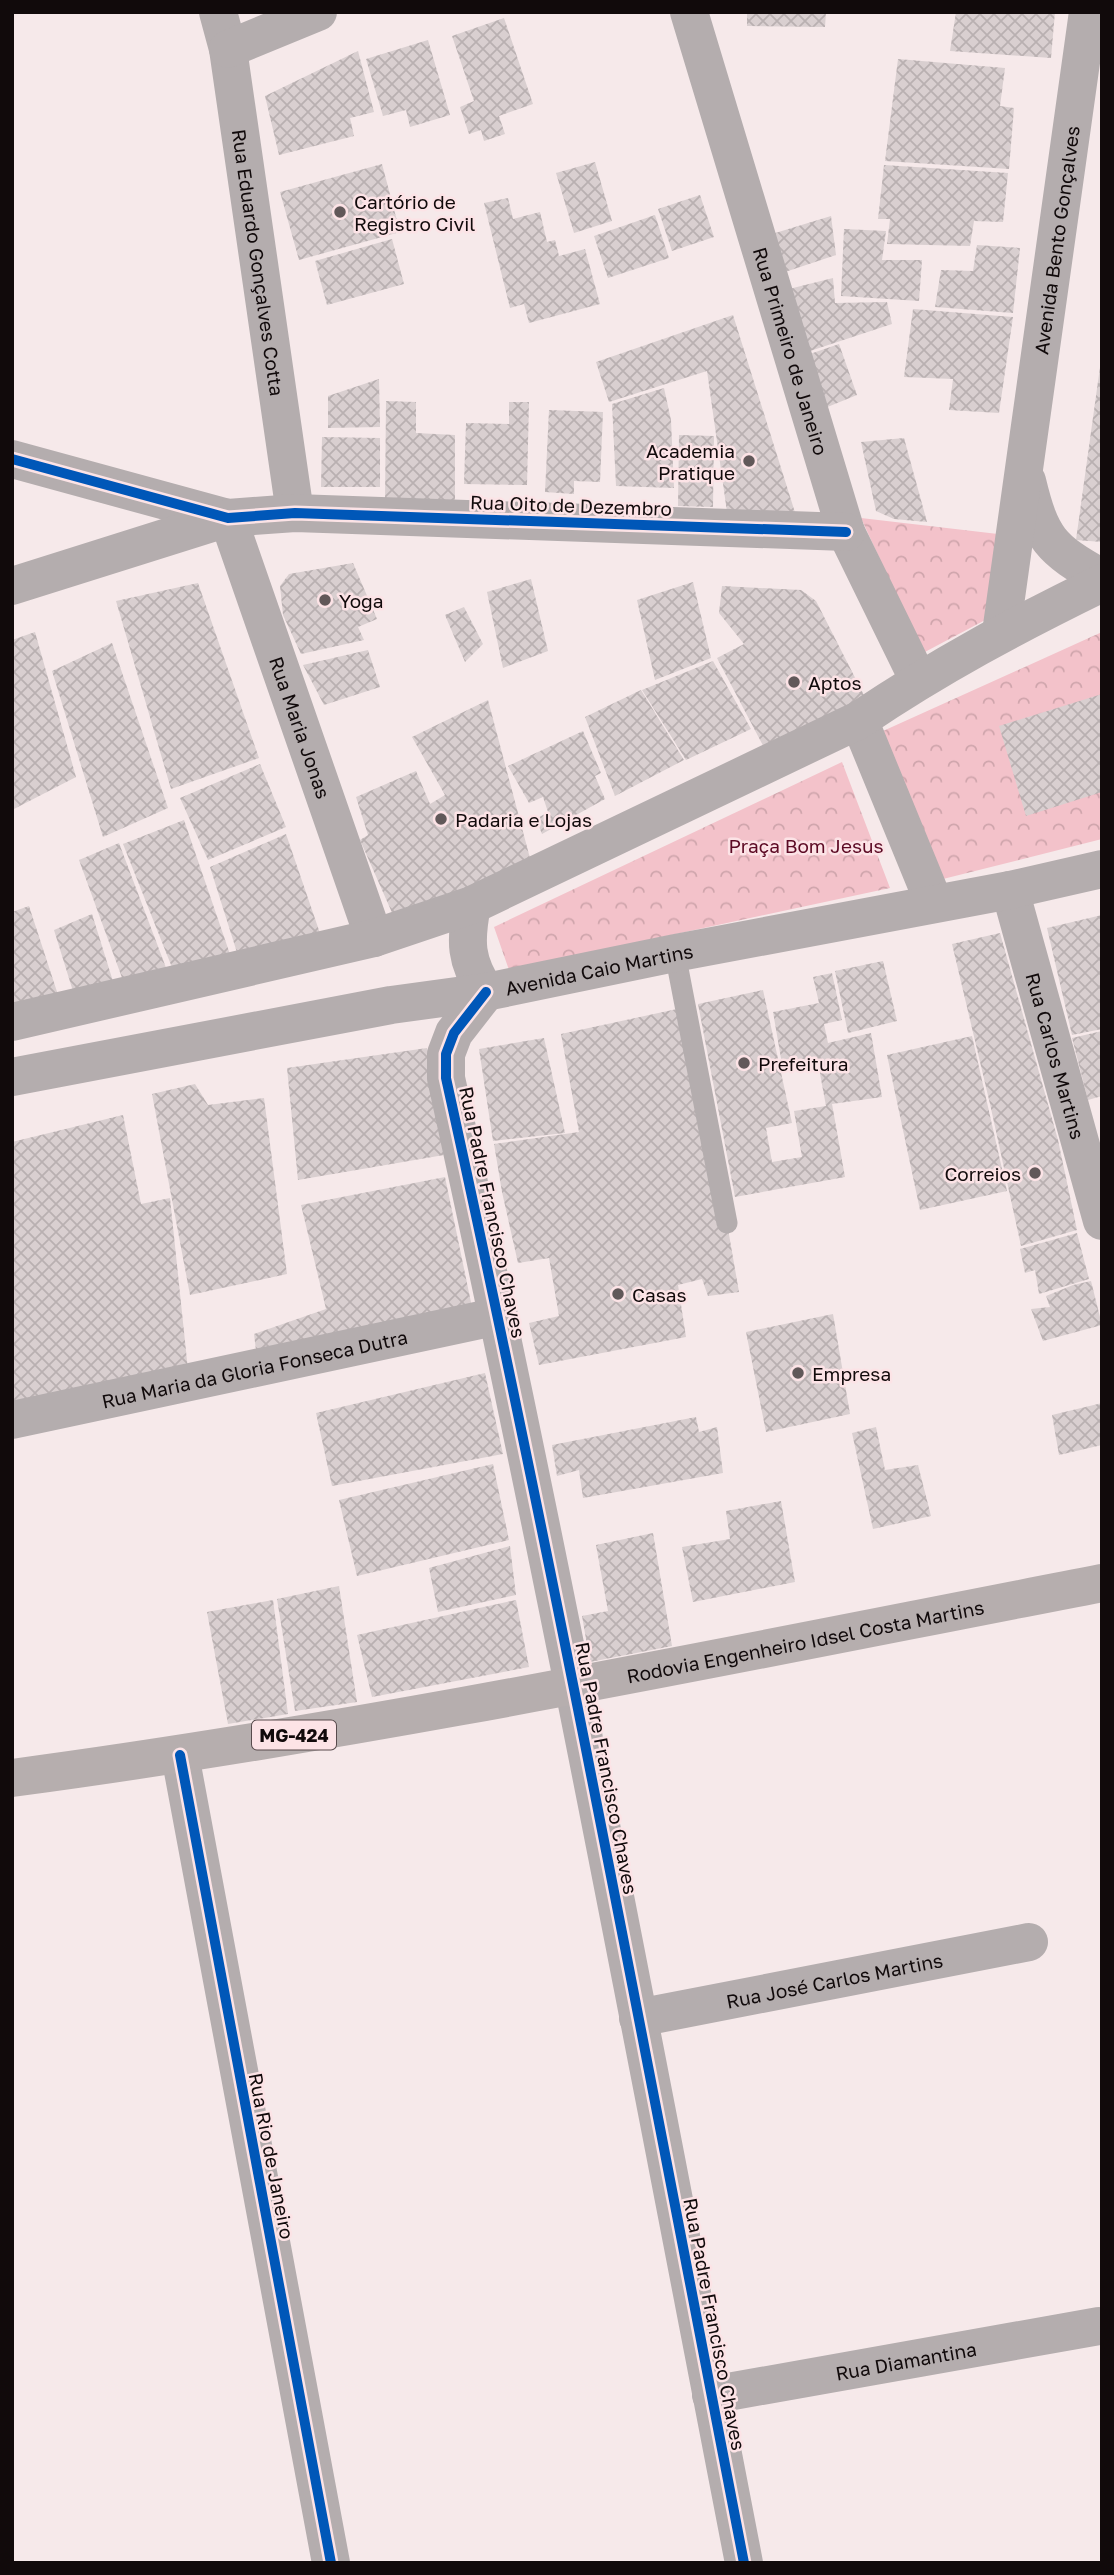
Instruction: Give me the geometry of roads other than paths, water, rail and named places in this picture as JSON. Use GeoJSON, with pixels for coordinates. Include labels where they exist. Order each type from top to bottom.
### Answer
{"type":"FeatureCollection","features":[{"type":"Feature","properties":{"kind":"highway","name":"Rodovia Engenheiro Idsel Costa Martins"},"geometry":{"type":"LineString","coordinates":[[12,1778],[180,1755],[574,1686],[1102,1583]]}},
{"type":"Feature","properties":{"kind":"street","name":"Rua Eduardo Gonçalves Cotta"},"geometry":{"type":"LineString","coordinates":[[218,12],[228,48],[295,513]]}},
{"type":"Feature","properties":{"kind":"street"},"geometry":{"type":"LineString","coordinates":[[228,48],[318,12]]}},
{"type":"Feature","properties":{"kind":"street","name":"Rua Primeiro de Janeiro"},"geometry":{"type":"LineString","coordinates":[[689,12],[846,532],[918,680]]}},
{"type":"Feature","properties":{"kind":"street","name":"Avenida Bento Gonçalves"},"geometry":{"type":"LineString","coordinates":[[1000,633],[1088,12]]}},
{"type":"Feature","properties":{"kind":"street"},"geometry":{"type":"LineString","coordinates":[[12,459],[228,518]]}},
{"type":"Feature","properties":{"kind":"street","name":"Avenida Bento Gonçalves"},"geometry":{"type":"LineString","coordinates":[[1024,469],[1034,509],[1049,541],[1073,562],[1102,581]]}},
{"type":"Feature","properties":{"kind":"street","name":"Rua Oito de Dezembro"},"geometry":{"type":"LineString","coordinates":[[228,518],[295,513],[846,532]]}},
{"type":"Feature","properties":{"kind":"street"},"geometry":{"type":"LineString","coordinates":[[12,586],[228,518]]}},
{"type":"Feature","properties":{"kind":"street","name":"Rua Maria Jonas"},"geometry":{"type":"LineString","coordinates":[[228,518],[374,938]]}},
{"type":"Feature","properties":{"kind":"street"},"geometry":{"type":"LineString","coordinates":[[12,1023],[374,938],[472,905],[859,720],[918,680],[1000,633],[1102,581]]}},
{"type":"Feature","properties":{"kind":"street"},"geometry":{"type":"LineString","coordinates":[[859,720],[934,903]]}},
{"type":"Feature","properties":{"kind":"street","name":"Avenida Caio Martins"},"geometry":{"type":"LineString","coordinates":[[12,1077],[391,1005],[485,992],[1010,890],[1102,869]]}},
{"type":"Feature","properties":{"kind":"street","name":"Rua Carlos Martins"},"geometry":{"type":"LineString","coordinates":[[1010,890],[1102,1221]]}},
{"type":"Feature","properties":{"kind":"street"},"geometry":{"type":"LineString","coordinates":[[472,905],[467,953],[474,975],[485,992]]}},
{"type":"Feature","properties":{"kind":"street","name":"Rua Padre Francisco Chaves"},"geometry":{"type":"LineString","coordinates":[[485,992],[454,1033],[446,1054],[446,1078],[499,1316],[574,1686],[744,2563]]}},
{"type":"Feature","properties":{"kind":"street","name":"Rua Maria da Gloria Fonseca Dutra"},"geometry":{"type":"LineString","coordinates":[[12,1420],[499,1316]]}},
{"type":"Feature","properties":{"kind":"street","name":"Rua Rio de Janeiro"},"geometry":{"type":"LineString","coordinates":[[180,1755],[331,2563]]}},
{"type":"Feature","properties":{"kind":"street","name":"Rua José Carlos Martins"},"geometry":{"type":"LineString","coordinates":[[638,2018],[1029,1942]]}},
{"type":"Feature","properties":{"kind":"street","name":"Rua Diamantina"},"geometry":{"type":"LineString","coordinates":[[711,2395],[1099,2326]]}},
{"type":"Feature","properties":{"kind":"lane"},"geometry":{"type":"LineString","coordinates":[[675,953],[727,1223]]}},
{"type":"Feature","properties":{"kind":"place","name":"Cartório de Registro Civil"},"geometry":{"type":"Point","coordinates":[340,212]}},
{"type":"Feature","properties":{"kind":"place","name":"Academia Pratique"},"geometry":{"type":"Point","coordinates":[749,461]}},
{"type":"Feature","properties":{"kind":"place","name":"Yoga"},"geometry":{"type":"Point","coordinates":[325,600]}},
{"type":"Feature","properties":{"kind":"place","name":"Aptos"},"geometry":{"type":"Point","coordinates":[794,682]}},
{"type":"Feature","properties":{"kind":"place","name":"Padaria e Lojas"},"geometry":{"type":"Point","coordinates":[441,819]}},
{"type":"Feature","properties":{"kind":"place","name":"Prefeitura"},"geometry":{"type":"Point","coordinates":[744,1063]}},
{"type":"Feature","properties":{"kind":"place","name":"Correios"},"geometry":{"type":"Point","coordinates":[1035,1173]}},
{"type":"Feature","properties":{"kind":"place","name":"Casas"},"geometry":{"type":"Point","coordinates":[618,1294]}},
{"type":"Feature","properties":{"kind":"place","name":"Empresa"},"geometry":{"type":"Point","coordinates":[798,1373]}},
{"type":"Feature","properties":{"kind":"park label","name":"Praça Bom Jesus"},"geometry":{"type":"Point","coordinates":[806,845]}}]}
